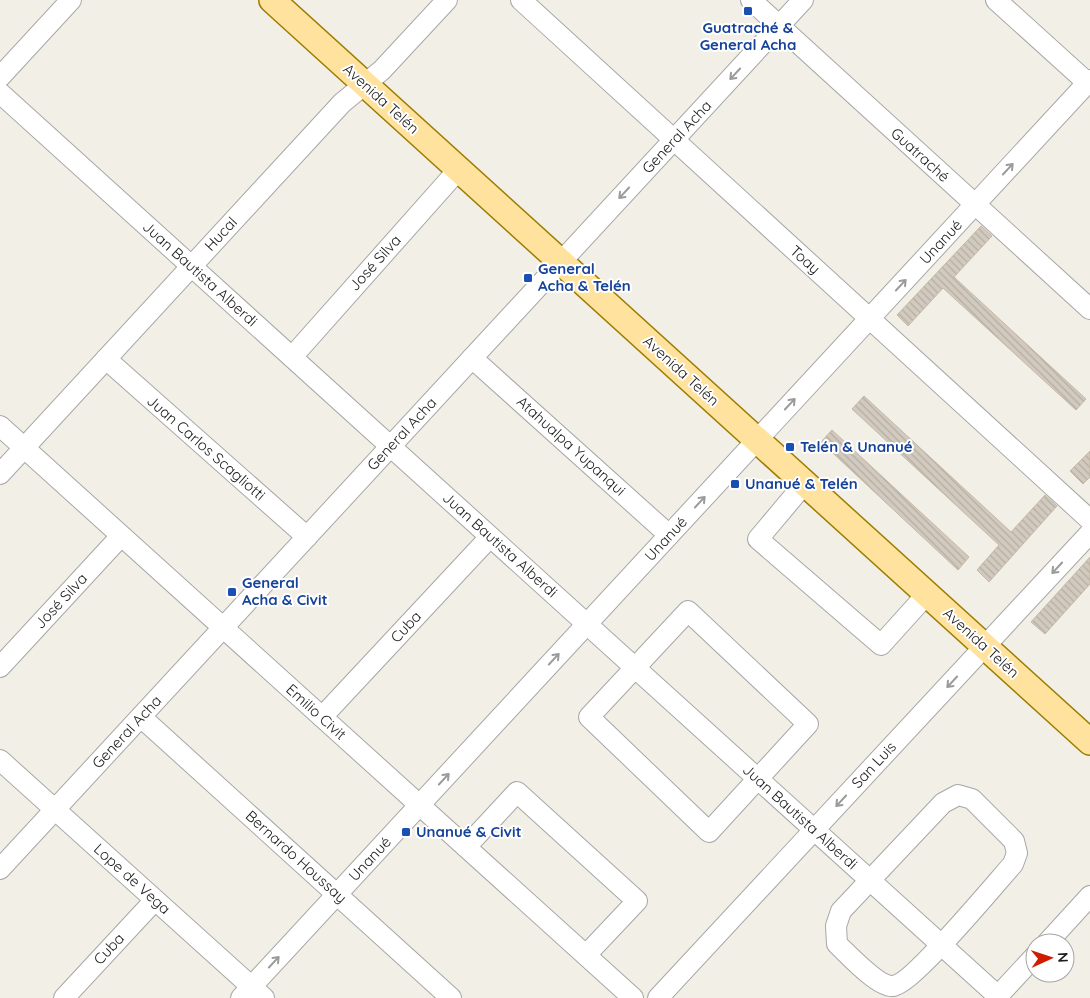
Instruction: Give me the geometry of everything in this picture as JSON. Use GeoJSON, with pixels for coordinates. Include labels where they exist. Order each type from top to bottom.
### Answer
{"type":"FeatureCollection","features":[{"type":"Feature","properties":{"kind":"main road","name":"Avenida Telén"},"geometry":{"type":"LineString","coordinates":[[272,0],[1090,742]]}},
{"type":"Feature","properties":{"kind":"street"},"geometry":{"type":"LineString","coordinates":[[0,78],[71,0]]}},
{"type":"Feature","properties":{"kind":"street","name":"Hucal"},"geometry":{"type":"LineString","coordinates":[[0,474],[342,103],[382,70],[447,0]]}},
{"type":"Feature","properties":{"kind":"street","name":"Toay"},"geometry":{"type":"LineString","coordinates":[[521,0],[1090,520]]}},
{"type":"Feature","properties":{"kind":"street","name":"Guatraché"},"geometry":{"type":"LineString","coordinates":[[750,0],[1090,309]]}},
{"type":"Feature","properties":{"kind":"street","name":"General Acha"},"geometry":{"type":"LineString","coordinates":[[0,869],[803,0]]}},
{"type":"Feature","properties":{"kind":"street"},"geometry":{"type":"LineString","coordinates":[[996,0],[1089,83]]}},
{"type":"Feature","properties":{"kind":"street","name":"Unanué"},"geometry":{"type":"LineString","coordinates":[[252,994],[337,895],[419,805],[1089,83]]}},
{"type":"Feature","properties":{"kind":"street","name":"Juan Bautista Alberdi"},"geometry":{"type":"LineString","coordinates":[[0,93],[998,997]]}},
{"type":"Feature","properties":{"kind":"street","name":"José Silva"},"geometry":{"type":"LineString","coordinates":[[292,357],[459,169]]}},
{"type":"Feature","properties":{"kind":"street","name":"Atahualpa Yupanqui"},"geometry":{"type":"LineString","coordinates":[[472,358],[669,535]]}},
{"type":"Feature","properties":{"kind":"street","name":"Juan Carlos Scagliotti"},"geometry":{"type":"LineString","coordinates":[[106,359],[307,537]]}},
{"type":"Feature","properties":{"kind":"street","name":"Emilio Civit"},"geometry":{"type":"LineString","coordinates":[[0,426],[633,998]]}},
{"type":"Feature","properties":{"kind":"street"},"geometry":{"type":"LineString","coordinates":[[805,483],[758,539],[881,645],[927,594]]}},
{"type":"Feature","properties":{"kind":"street","name":"San Luis"},"geometry":{"type":"LineString","coordinates":[[658,998],[1090,533]]}},
{"type":"Feature","properties":{"kind":"street","name":"José Silva"},"geometry":{"type":"LineString","coordinates":[[0,667],[121,536]]}},
{"type":"Feature","properties":{"kind":"street","name":"Cuba"},"geometry":{"type":"LineString","coordinates":[[322,717],[490,537]]}},
{"type":"Feature","properties":{"kind":"street"},"geometry":{"type":"LineString","coordinates":[[688,611],[808,724],[758,779],[709,832],[589,717],[688,611]]}},
{"type":"Feature","properties":{"kind":"street","name":"Bernardo Houssay"},"geometry":{"type":"LineString","coordinates":[[140,717],[451,998]]}},
{"type":"Feature","properties":{"kind":"street","name":"Lope de Vega"},"geometry":{"type":"LineString","coordinates":[[0,760],[155,900],[252,994]]}},
{"type":"Feature","properties":{"kind":"street"},"geometry":{"type":"LineString","coordinates":[[466,847],[517,792],[637,901],[586,955]]}},
{"type":"Feature","properties":{"kind":"street"},"geometry":{"type":"LineString","coordinates":[[958,795],[972,799],[1014,841],[1017,853],[1013,864],[942,945],[902,983],[892,986],[880,983],[838,944],[836,926],[840,911],[943,803],[958,795]]}},
{"type":"Feature","properties":{"kind":"street"},"geometry":{"type":"LineString","coordinates":[[1056,933],[1090,896]]}},
{"type":"Feature","properties":{"kind":"street","name":"Cuba"},"geometry":{"type":"LineString","coordinates":[[64,998],[155,900]]}},
{"type":"Feature","properties":{"kind":"street"},"geometry":{"type":"LineString","coordinates":[[998,997],[1025,967]]}},
{"type":"Feature","properties":{"kind":"building"},"geometry":{"type":"Polygon","coordinates":[[[981,226],[992,236],[954,277],[1086,399],[1076,410],[943,288],[908,326],[897,315],[981,226]]]}},
{"type":"Feature","properties":{"kind":"building"},"geometry":{"type":"Polygon","coordinates":[[[864,396],[1011,532],[1045,495],[1057,506],[989,582],[977,570],[999,545],[852,409],[864,396]]]}},
{"type":"Feature","properties":{"kind":"building"},"geometry":{"type":"Polygon","coordinates":[[[832,430],[969,557],[958,570],[821,442],[832,430]]]}},
{"type":"Feature","properties":{"kind":"building"},"geometry":{"type":"Polygon","coordinates":[[[1090,451],[1090,477],[1083,484],[1070,471],[1090,451]]]}},
{"type":"Feature","properties":{"kind":"building"},"geometry":{"type":"Polygon","coordinates":[[[1090,557],[1090,584],[1045,634],[1031,622],[1090,557]]]}},
{"type":"Feature","properties":{"kind":"place","name":"Guatraché & General Acha"},"geometry":{"type":"Point","coordinates":[748,11]}},
{"type":"Feature","properties":{"kind":"place","name":"General Acha & Telén"},"geometry":{"type":"Point","coordinates":[528,278]}},
{"type":"Feature","properties":{"kind":"place","name":"Telén & Unanué"},"geometry":{"type":"Point","coordinates":[790,447]}},
{"type":"Feature","properties":{"kind":"place","name":"Unanué & Telén"},"geometry":{"type":"Point","coordinates":[735,484]}},
{"type":"Feature","properties":{"kind":"place","name":"General Acha & Civit"},"geometry":{"type":"Point","coordinates":[232,592]}},
{"type":"Feature","properties":{"kind":"place","name":"Unanué & Civit"},"geometry":{"type":"Point","coordinates":[406,832]}}]}
